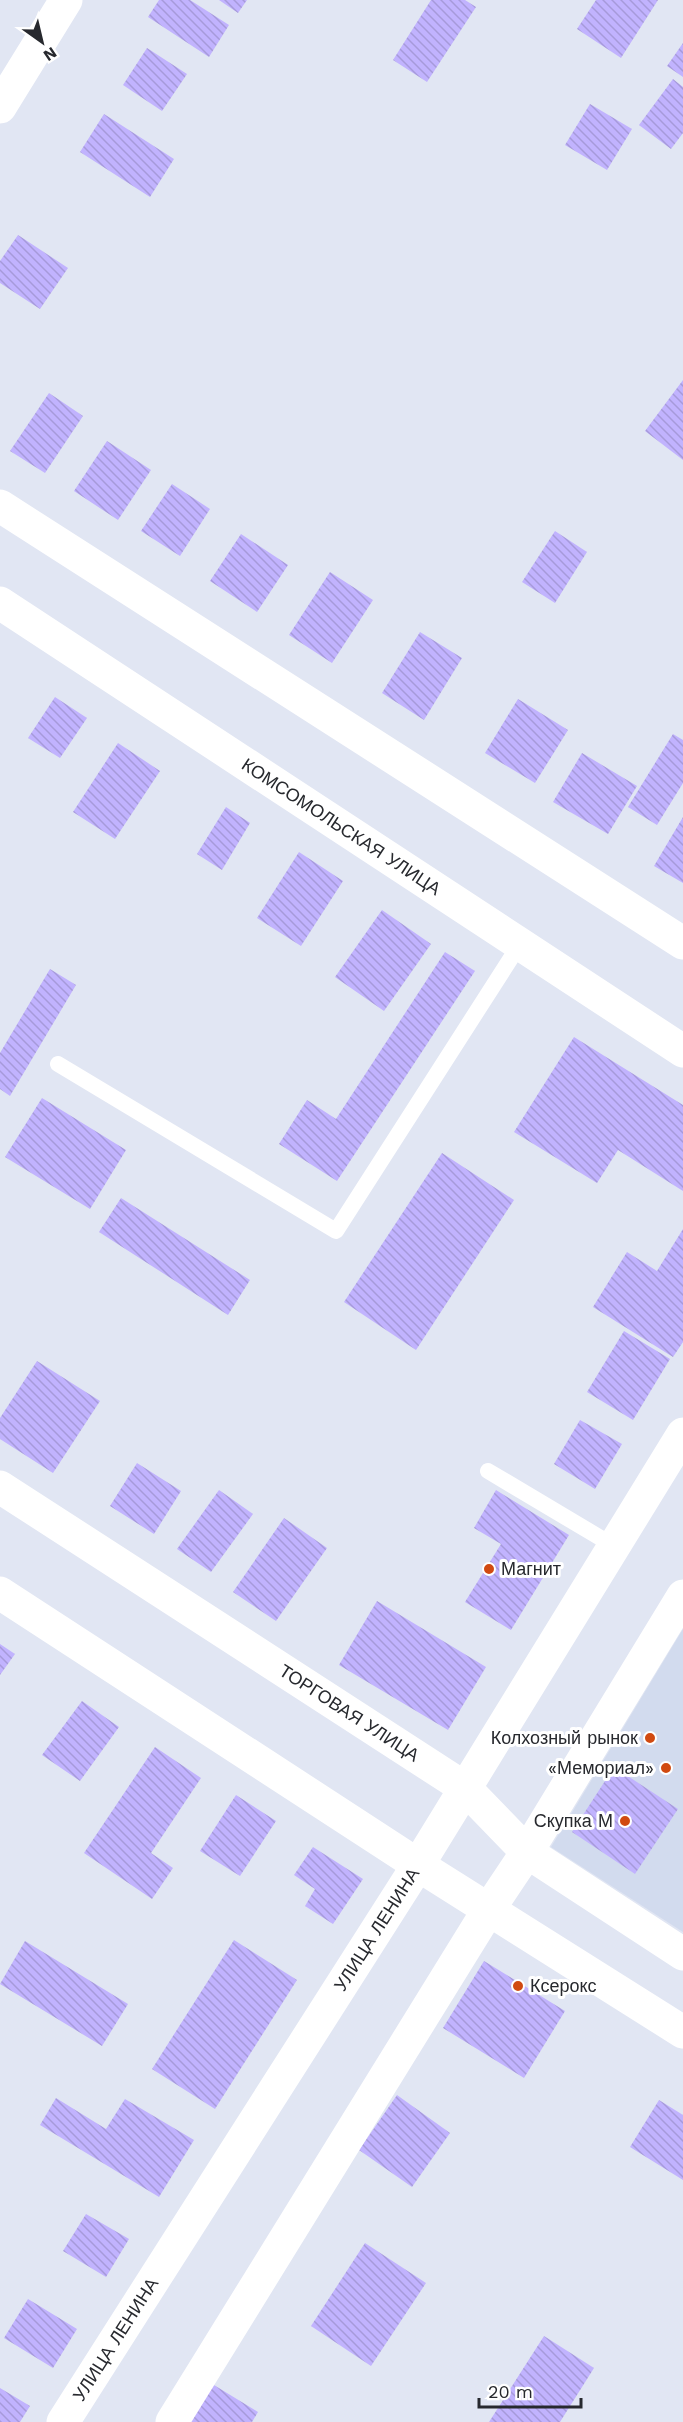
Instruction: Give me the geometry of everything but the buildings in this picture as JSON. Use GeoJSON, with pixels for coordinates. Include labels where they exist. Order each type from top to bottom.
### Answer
{"type":"FeatureCollection","features":[{"type":"Feature","properties":{"kind":"street"},"geometry":{"type":"LineString","coordinates":[[0,107],[66,0]]}},
{"type":"Feature","properties":{"kind":"street"},"geometry":{"type":"LineString","coordinates":[[0,506],[683,943]]}},
{"type":"Feature","properties":{"kind":"street","name":"КОМСОМОЛЬСКАЯ УЛИЦА"},"geometry":{"type":"LineString","coordinates":[[0,603],[683,1051]]}},
{"type":"Feature","properties":{"kind":"street","name":"УЛИЦА ЛЕНИНА"},"geometry":{"type":"LineString","coordinates":[[63,2422],[418,1865],[683,1434]]}},
{"type":"Feature","properties":{"kind":"street","name":"ТОРГОВАЯ УЛИЦА"},"geometry":{"type":"LineString","coordinates":[[0,1487],[465,1788],[527,1852],[683,1954]]}},
{"type":"Feature","properties":{"kind":"street"},"geometry":{"type":"LineString","coordinates":[[0,1593],[418,1865],[683,2032]]}},
{"type":"Feature","properties":{"kind":"street"},"geometry":{"type":"LineString","coordinates":[[172,2422],[489,1909],[527,1852],[683,1596]]}},
{"type":"Feature","properties":{"kind":"lane"},"geometry":{"type":"LineString","coordinates":[[58,1064],[336,1231],[520,944]]}},
{"type":"Feature","properties":{"kind":"lane"},"geometry":{"type":"LineString","coordinates":[[488,1471],[614,1546]]}},
{"type":"Feature","properties":{"kind":"shaded area","name":"Колхозный рынок"},"geometry":{"type":"Polygon","coordinates":[[[683,1629],[683,1932],[551,1847],[683,1629]]]}},
{"type":"Feature","properties":{"kind":"place","name":"Магнит"},"geometry":{"type":"Point","coordinates":[489,1569]}},
{"type":"Feature","properties":{"kind":"place","name":"Колхозный рынок"},"geometry":{"type":"Point","coordinates":[650,1738]}},
{"type":"Feature","properties":{"kind":"place","name":"«Мемориал»"},"geometry":{"type":"Point","coordinates":[666,1768]}},
{"type":"Feature","properties":{"kind":"place","name":"Скупка М"},"geometry":{"type":"Point","coordinates":[625,1821]}},
{"type":"Feature","properties":{"kind":"place","name":"Ксерокс"},"geometry":{"type":"Point","coordinates":[518,1986]}}]}
